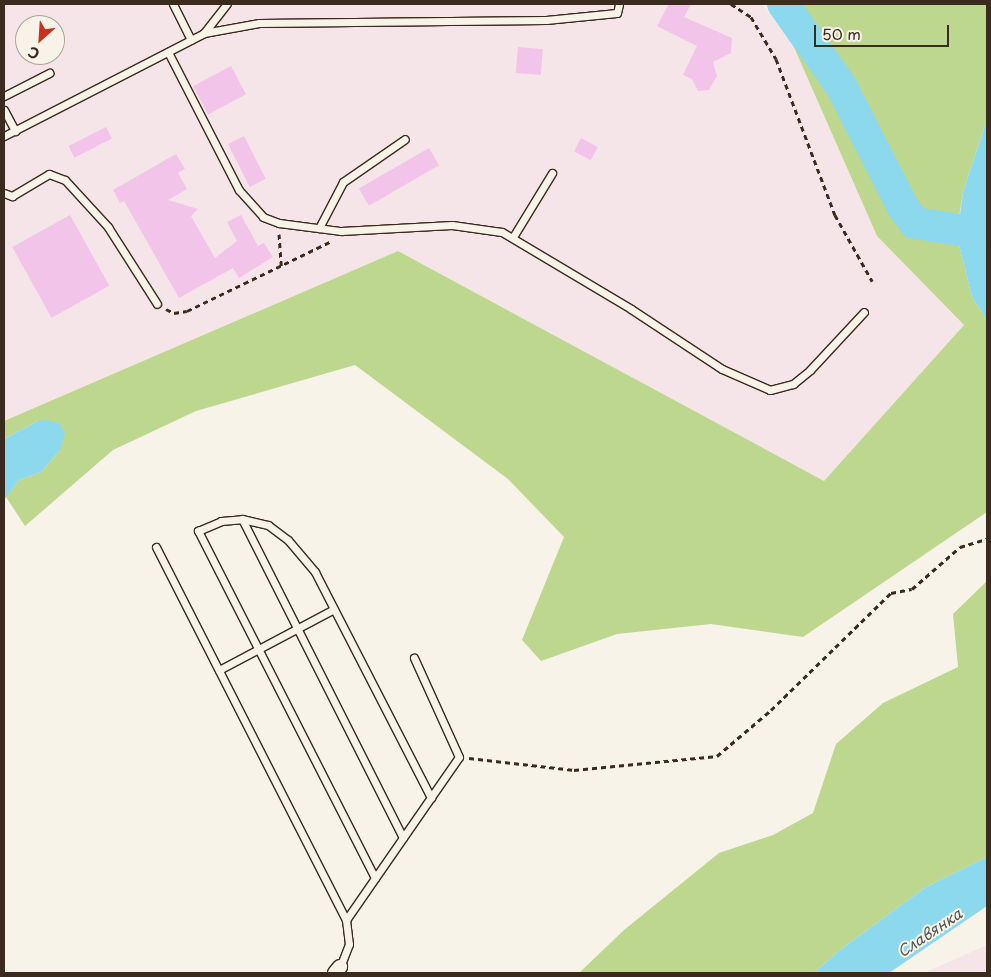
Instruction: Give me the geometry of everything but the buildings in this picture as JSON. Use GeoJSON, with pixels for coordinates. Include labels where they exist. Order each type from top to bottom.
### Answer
{"type":"FeatureCollection","features":[{"type":"Feature","properties":{"kind":"lane"},"geometry":{"type":"LineString","coordinates":[[172,4],[191,40]]}},
{"type":"Feature","properties":{"kind":"lane"},"geometry":{"type":"LineString","coordinates":[[204,33],[227,4]]}},
{"type":"Feature","properties":{"kind":"lane"},"geometry":{"type":"LineString","coordinates":[[4,136],[204,33],[259,22],[546,20],[617,13],[619,4]]}},
{"type":"Feature","properties":{"kind":"lane"},"geometry":{"type":"LineString","coordinates":[[168,52],[238,190],[263,217],[279,223],[341,231],[452,225],[479,226],[513,237],[722,369],[770,390],[793,384],[810,370],[864,312]]}},
{"type":"Feature","properties":{"kind":"lane"},"geometry":{"type":"LineString","coordinates":[[4,96],[49,73]]}},
{"type":"Feature","properties":{"kind":"lane"},"geometry":{"type":"LineString","coordinates":[[4,110],[15,131]]}},
{"type":"Feature","properties":{"kind":"lane"},"geometry":{"type":"LineString","coordinates":[[319,228],[343,182],[405,139]]}},
{"type":"Feature","properties":{"kind":"lane"},"geometry":{"type":"LineString","coordinates":[[4,193],[12,196],[49,174],[65,180],[108,227],[157,304]]}},
{"type":"Feature","properties":{"kind":"lane"},"geometry":{"type":"LineString","coordinates":[[513,237],[552,174]]}},
{"type":"Feature","properties":{"kind":"lane"},"geometry":{"type":"LineString","coordinates":[[242,519],[403,838]]}},
{"type":"Feature","properties":{"kind":"lane"},"geometry":{"type":"LineString","coordinates":[[375,878],[198,531],[221,521],[242,519],[268,525],[288,540],[315,572],[431,798]]}},
{"type":"Feature","properties":{"kind":"lane"},"geometry":{"type":"LineString","coordinates":[[156,547],[346,920],[349,944],[337,970]]}},
{"type":"Feature","properties":{"kind":"lane"},"geometry":{"type":"LineString","coordinates":[[219,670],[334,609]]}},
{"type":"Feature","properties":{"kind":"lane"},"geometry":{"type":"LineString","coordinates":[[346,920],[460,756],[414,658]]}},
{"type":"Feature","properties":{"kind":"path"},"geometry":{"type":"LineString","coordinates":[[731,4],[751,17],[776,59],[835,215],[872,281]]}},
{"type":"Feature","properties":{"kind":"path"},"geometry":{"type":"LineString","coordinates":[[279,223],[281,266]]}},
{"type":"Feature","properties":{"kind":"path"},"geometry":{"type":"LineString","coordinates":[[157,304],[174,313],[187,311],[321,249],[341,231]]}},
{"type":"Feature","properties":{"kind":"path"},"geometry":{"type":"LineString","coordinates":[[460,756],[574,770],[717,756],[771,710],[891,593],[912,589],[960,547],[987,539]]}},
{"type":"Feature","properties":{"kind":"shaded area"},"geometry":{"type":"Polygon","coordinates":[[[4,4],[762,4],[793,45],[877,236],[964,325],[824,481],[398,251],[4,421],[4,4]]]}},
{"type":"Feature","properties":{"kind":"shaded area"},"geometry":{"type":"Polygon","coordinates":[[[987,945],[987,973],[924,973],[926,972],[987,945]]]}},
{"type":"Feature","properties":{"kind":"green space"},"geometry":{"type":"Polygon","coordinates":[[[790,4],[987,4],[987,119],[963,192],[958,224],[942,224],[911,211],[848,83],[790,4]]]}},
{"type":"Feature","properties":{"kind":"green space"},"geometry":{"type":"Polygon","coordinates":[[[793,45],[832,93],[874,168],[894,212],[915,229],[957,237],[972,297],[987,320],[987,512],[803,637],[711,624],[617,634],[541,661],[522,640],[564,537],[508,479],[355,365],[196,411],[113,450],[25,526],[6,497],[19,480],[41,472],[60,450],[59,423],[38,421],[4,439],[4,421],[398,251],[824,481],[964,325],[877,236],[793,45]]]}},
{"type":"Feature","properties":{"kind":"green space"},"geometry":{"type":"Polygon","coordinates":[[[987,581],[987,857],[926,887],[840,950],[814,973],[579,973],[624,930],[719,853],[773,835],[813,813],[836,744],[883,703],[958,667],[953,614],[987,581]]]}},
{"type":"Feature","properties":{"kind":"water"},"geometry":{"type":"Polygon","coordinates":[[[987,119],[987,320],[972,297],[957,237],[963,192],[987,119]]]}},
{"type":"Feature","properties":{"kind":"water"},"geometry":{"type":"Polygon","coordinates":[[[47,420],[59,423],[65,433],[60,450],[41,472],[19,480],[4,500],[4,439],[38,421],[47,420]]]}},
{"type":"Feature","properties":{"kind":"water","name":"Славянка"},"geometry":{"type":"Polygon","coordinates":[[[987,857],[987,906],[889,973],[814,973],[840,950],[926,887],[987,857]]]}},
{"type":"Feature","properties":{"kind":"waterway"},"geometry":{"type":"LineString","coordinates":[[783,4],[841,86],[904,209],[915,223],[978,233]]}}]}
